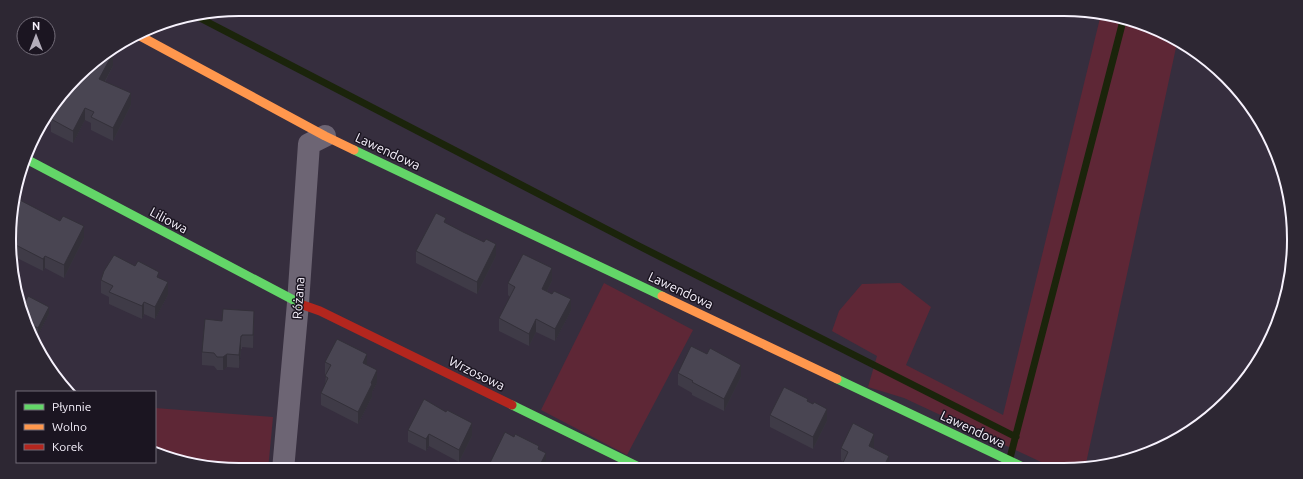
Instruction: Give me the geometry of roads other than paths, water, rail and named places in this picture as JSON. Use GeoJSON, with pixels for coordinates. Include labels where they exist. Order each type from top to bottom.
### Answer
{"type":"FeatureCollection","features":[{"type":"Feature","properties":{"kind":"street","name":"Lawendowa"},"geometry":{"type":"LineString","coordinates":[[143,38],[326,136],[1014,463]]}},
{"type":"Feature","properties":{"kind":"street","name":"Różana"},"geometry":{"type":"LineString","coordinates":[[284,463],[298,304],[309,144],[326,136]]}},
{"type":"Feature","properties":{"kind":"street","name":"Liliowa"},"geometry":{"type":"LineString","coordinates":[[30,161],[298,304]]}},
{"type":"Feature","properties":{"kind":"street","name":"Wrzosowa"},"geometry":{"type":"LineString","coordinates":[[298,304],[320,311],[631,463]]}},
{"type":"Feature","properties":{"kind":"waterway"},"geometry":{"type":"LineString","coordinates":[[202,19],[637,245],[1016,437]]}},
{"type":"Feature","properties":{"kind":"waterway"},"geometry":{"type":"LineString","coordinates":[[1010,458],[1122,24]]}}]}
